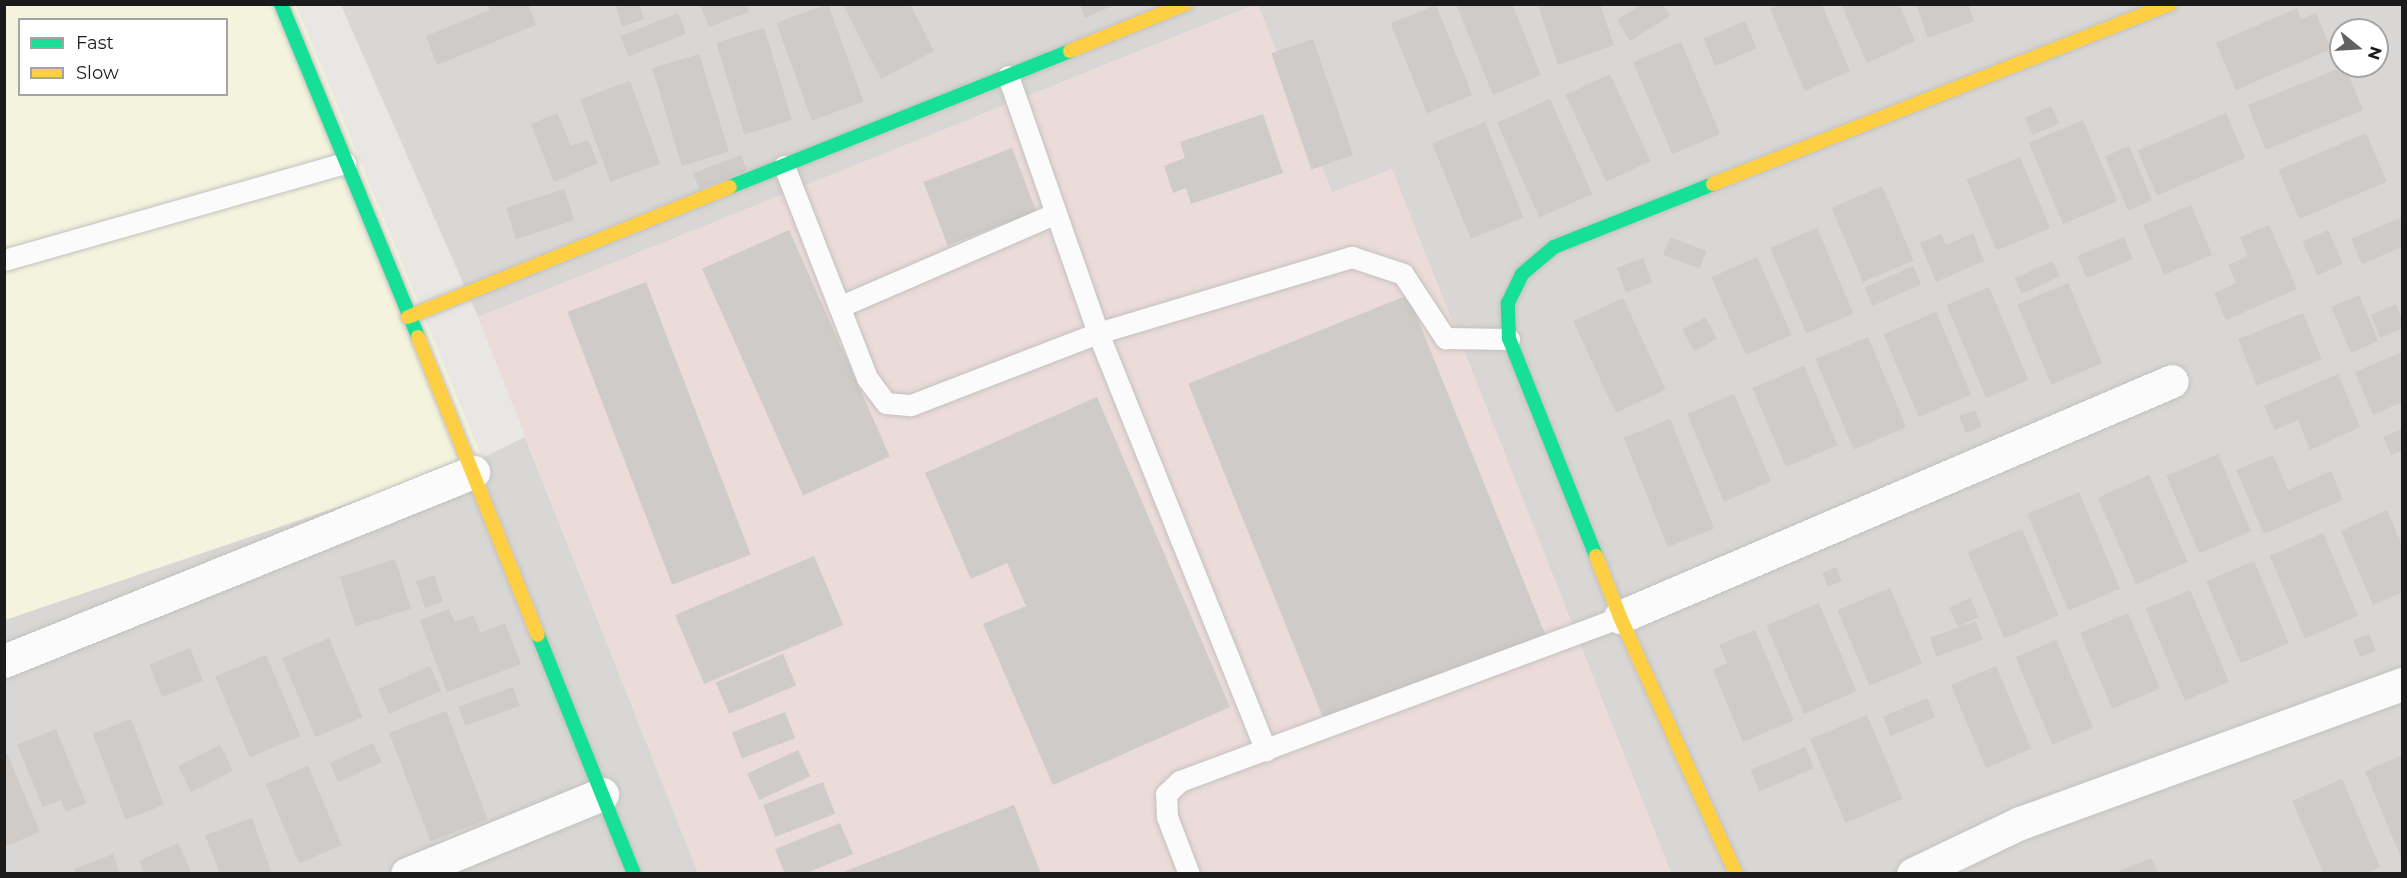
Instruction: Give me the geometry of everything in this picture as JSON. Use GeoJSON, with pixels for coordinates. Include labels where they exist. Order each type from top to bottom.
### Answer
{"type":"FeatureCollection","features":[{"type":"Feature","properties":{"kind":"street"},"geometry":{"type":"LineString","coordinates":[[408,317],[1186,4]]}},
{"type":"Feature","properties":{"kind":"street"},"geometry":{"type":"LineString","coordinates":[[1736,873],[1620,617],[1509,339],[1508,303],[1522,274],[1554,247],[2170,4]]}},
{"type":"Feature","properties":{"kind":"street"},"geometry":{"type":"LineString","coordinates":[[284,5],[345,163],[473,472],[634,873]]}},
{"type":"Feature","properties":{"kind":"street"},"geometry":{"type":"LineString","coordinates":[[1620,617],[2172,381]]}},
{"type":"Feature","properties":{"kind":"street"},"geometry":{"type":"LineString","coordinates":[[4,661],[473,472]]}},
{"type":"Feature","properties":{"kind":"street"},"geometry":{"type":"LineString","coordinates":[[1913,873],[2020,823],[2403,684]]}},
{"type":"Feature","properties":{"kind":"street"},"geometry":{"type":"LineString","coordinates":[[406,873],[602,794]]}},
{"type":"Feature","properties":{"kind":"lane"},"geometry":{"type":"LineString","coordinates":[[1008,76],[1098,333],[1266,751]]}},
{"type":"Feature","properties":{"kind":"lane"},"geometry":{"type":"LineString","coordinates":[[4,260],[345,163]]}},
{"type":"Feature","properties":{"kind":"lane"},"geometry":{"type":"LineString","coordinates":[[784,166],[867,378],[886,404],[911,405],[1098,333],[1352,257],[1403,274],[1445,338],[1509,339]]}},
{"type":"Feature","properties":{"kind":"lane"},"geometry":{"type":"LineString","coordinates":[[838,307],[1056,213]]}},
{"type":"Feature","properties":{"kind":"lane"},"geometry":{"type":"LineString","coordinates":[[1189,873],[1167,817],[1166,794],[1180,782],[1620,617]]}},
{"type":"Feature","properties":{"kind":"shaded area"},"geometry":{"type":"Polygon","coordinates":[[[4,5],[296,5],[482,458],[5,620],[4,5]]]}},
{"type":"Feature","properties":{"kind":"shaded area"},"geometry":{"type":"Polygon","coordinates":[[[341,5],[1254,5],[478,317],[341,5]]]}},
{"type":"Feature","properties":{"kind":"shaded area"},"geometry":{"type":"Polygon","coordinates":[[[1258,5],[2402,5],[2402,873],[1671,873],[1392,170],[1332,193],[1258,5]]]}},
{"type":"Feature","properties":{"kind":"shaded area"},"geometry":{"type":"Polygon","coordinates":[[[1258,5],[1332,192],[1392,169],[1671,873],[698,873],[478,317],[1258,5]]]}},
{"type":"Feature","properties":{"kind":"shaded area"},"geometry":{"type":"Polygon","coordinates":[[[525,437],[698,873],[5,873],[4,620],[482,458],[525,437]]]}},
{"type":"Feature","properties":{"kind":"building"},"geometry":{"type":"Polygon","coordinates":[[[487,4],[528,4],[536,25],[437,65],[426,36],[490,10],[487,4]]]}},
{"type":"Feature","properties":{"kind":"building"},"geometry":{"type":"Polygon","coordinates":[[[624,4],[639,4],[644,19],[622,27],[616,7],[624,4]]]}},
{"type":"Feature","properties":{"kind":"building"},"geometry":{"type":"Polygon","coordinates":[[[747,4],[749,12],[709,27],[700,5],[747,4]]]}},
{"type":"Feature","properties":{"kind":"building"},"geometry":{"type":"Polygon","coordinates":[[[828,4],[864,102],[812,121],[776,23],[828,4]]]}},
{"type":"Feature","properties":{"kind":"building"},"geometry":{"type":"Polygon","coordinates":[[[843,4],[910,4],[934,51],[881,79],[843,4]]]}},
{"type":"Feature","properties":{"kind":"building"},"geometry":{"type":"Polygon","coordinates":[[[1080,4],[1116,4],[1085,18],[1080,4]]]}},
{"type":"Feature","properties":{"kind":"building"},"geometry":{"type":"Polygon","coordinates":[[[1456,4],[1512,4],[1541,75],[1493,95],[1456,4]]]}},
{"type":"Feature","properties":{"kind":"building"},"geometry":{"type":"Polygon","coordinates":[[[1538,4],[1600,4],[1614,45],[1558,65],[1538,4]]]}},
{"type":"Feature","properties":{"kind":"building"},"geometry":{"type":"Polygon","coordinates":[[[1642,4],[1663,4],[1670,16],[1630,41],[1617,20],[1642,4]]]}},
{"type":"Feature","properties":{"kind":"building"},"geometry":{"type":"Polygon","coordinates":[[[1841,4],[1899,4],[1915,41],[1867,63],[1841,4]]]}},
{"type":"Feature","properties":{"kind":"building"},"geometry":{"type":"Polygon","coordinates":[[[1916,4],[1968,4],[1974,21],[1928,38],[1916,4]]]}},
{"type":"Feature","properties":{"kind":"building"},"geometry":{"type":"Polygon","coordinates":[[[1436,5],[1472,95],[1427,113],[1391,23],[1436,5]]]}},
{"type":"Feature","properties":{"kind":"building"},"geometry":{"type":"Polygon","coordinates":[[[1780,5],[1822,5],[1850,71],[1805,91],[1770,9],[1780,5]]]}},
{"type":"Feature","properties":{"kind":"building"},"geometry":{"type":"Polygon","coordinates":[[[2297,8],[2301,19],[2316,13],[2329,44],[2329,50],[2236,90],[2216,43],[2297,8]]]}},
{"type":"Feature","properties":{"kind":"building"},"geometry":{"type":"Polygon","coordinates":[[[678,13],[686,33],[629,57],[621,36],[678,13]]]}},
{"type":"Feature","properties":{"kind":"building"},"geometry":{"type":"Polygon","coordinates":[[[1745,21],[1757,49],[1715,66],[1704,39],[1745,21]]]}},
{"type":"Feature","properties":{"kind":"building"},"geometry":{"type":"Polygon","coordinates":[[[764,28],[792,120],[744,134],[716,43],[764,28]]]}},
{"type":"Feature","properties":{"kind":"building"},"geometry":{"type":"Polygon","coordinates":[[[1313,39],[1353,155],[1311,170],[1271,53],[1313,39]]]}},
{"type":"Feature","properties":{"kind":"building"},"geometry":{"type":"Polygon","coordinates":[[[1681,42],[1720,134],[1672,154],[1633,62],[1681,42]]]}},
{"type":"Feature","properties":{"kind":"building"},"geometry":{"type":"Polygon","coordinates":[[[699,54],[729,152],[682,166],[652,68],[699,54]]]}},
{"type":"Feature","properties":{"kind":"building"},"geometry":{"type":"Polygon","coordinates":[[[2329,72],[2329,78],[2350,78],[2363,111],[2266,150],[2248,105],[2329,72]]]}},
{"type":"Feature","properties":{"kind":"building"},"geometry":{"type":"Polygon","coordinates":[[[1610,74],[1651,161],[1606,182],[1566,95],[1610,74]]]}},
{"type":"Feature","properties":{"kind":"building"},"geometry":{"type":"Polygon","coordinates":[[[630,81],[660,164],[610,182],[580,99],[630,81]]]}},
{"type":"Feature","properties":{"kind":"building"},"geometry":{"type":"Polygon","coordinates":[[[1550,99],[1592,194],[1539,218],[1497,123],[1550,99]]]}},
{"type":"Feature","properties":{"kind":"building"},"geometry":{"type":"Polygon","coordinates":[[[2051,106],[2059,123],[2033,135],[2025,118],[2051,106]]]}},
{"type":"Feature","properties":{"kind":"building"},"geometry":{"type":"Polygon","coordinates":[[[557,113],[571,146],[588,140],[598,163],[554,182],[531,124],[557,113]]]}},
{"type":"Feature","properties":{"kind":"building"},"geometry":{"type":"Polygon","coordinates":[[[2226,113],[2245,158],[2157,196],[2138,151],[2226,113]]]}},
{"type":"Feature","properties":{"kind":"building"},"geometry":{"type":"Polygon","coordinates":[[[1263,114],[1283,173],[1191,204],[1186,188],[1173,193],[1164,166],[1185,158],[1180,142],[1263,114]]]}},
{"type":"Feature","properties":{"kind":"building"},"geometry":{"type":"Polygon","coordinates":[[[2083,120],[2117,201],[2063,224],[2029,143],[2083,120]]]}},
{"type":"Feature","properties":{"kind":"building"},"geometry":{"type":"Polygon","coordinates":[[[1485,122],[1524,217],[1471,239],[1432,143],[1485,122]]]}},
{"type":"Feature","properties":{"kind":"building"},"geometry":{"type":"Polygon","coordinates":[[[2366,133],[2387,182],[2299,219],[2279,170],[2366,133]]]}},
{"type":"Feature","properties":{"kind":"building"},"geometry":{"type":"Polygon","coordinates":[[[2129,146],[2152,200],[2128,210],[2105,156],[2129,146]]]}},
{"type":"Feature","properties":{"kind":"building"},"geometry":{"type":"Polygon","coordinates":[[[1012,148],[1036,211],[948,246],[923,182],[1012,148]]]}},
{"type":"Feature","properties":{"kind":"building"},"geometry":{"type":"Polygon","coordinates":[[[741,155],[747,171],[699,189],[693,173],[741,155]]]}},
{"type":"Feature","properties":{"kind":"building"},"geometry":{"type":"Polygon","coordinates":[[[2020,157],[2050,228],[1997,251],[1967,180],[2020,157]]]}},
{"type":"Feature","properties":{"kind":"building"},"geometry":{"type":"Polygon","coordinates":[[[1882,186],[1914,261],[1863,282],[1831,207],[1882,186]]]}},
{"type":"Feature","properties":{"kind":"building"},"geometry":{"type":"Polygon","coordinates":[[[564,189],[574,220],[516,239],[506,208],[564,189]]]}},
{"type":"Feature","properties":{"kind":"building"},"geometry":{"type":"Polygon","coordinates":[[[2191,205],[2212,255],[2164,275],[2143,225],[2191,205]]]}},
{"type":"Feature","properties":{"kind":"building"},"geometry":{"type":"Polygon","coordinates":[[[2402,217],[2402,247],[2362,264],[2351,239],[2402,217]]]}},
{"type":"Feature","properties":{"kind":"building"},"geometry":{"type":"Polygon","coordinates":[[[2269,225],[2297,289],[2226,320],[2214,293],[2236,283],[2228,265],[2248,256],[2240,237],[2269,225]]]}},
{"type":"Feature","properties":{"kind":"building"},"geometry":{"type":"Polygon","coordinates":[[[1817,228],[1853,314],[1806,334],[1770,248],[1817,228]]]}},
{"type":"Feature","properties":{"kind":"building"},"geometry":{"type":"Polygon","coordinates":[[[789,230],[890,457],[803,495],[702,269],[789,230]]]}},
{"type":"Feature","properties":{"kind":"building"},"geometry":{"type":"Polygon","coordinates":[[[2328,230],[2343,264],[2317,275],[2302,241],[2328,230]]]}},
{"type":"Feature","properties":{"kind":"building"},"geometry":{"type":"Polygon","coordinates":[[[1973,233],[1984,261],[1936,282],[1920,243],[1941,234],[1946,245],[1973,233]]]}},
{"type":"Feature","properties":{"kind":"building"},"geometry":{"type":"Polygon","coordinates":[[[1670,237],[1706,251],[1700,269],[1663,255],[1670,237]]]}},
{"type":"Feature","properties":{"kind":"building"},"geometry":{"type":"Polygon","coordinates":[[[2124,237],[2133,259],[2087,278],[2078,256],[2124,237]]]}},
{"type":"Feature","properties":{"kind":"building"},"geometry":{"type":"Polygon","coordinates":[[[1757,257],[1792,335],[1746,355],[1711,277],[1757,257]]]}},
{"type":"Feature","properties":{"kind":"building"},"geometry":{"type":"Polygon","coordinates":[[[1643,258],[1652,282],[1626,292],[1617,268],[1643,258]]]}},
{"type":"Feature","properties":{"kind":"building"},"geometry":{"type":"Polygon","coordinates":[[[2053,261],[2060,277],[2022,294],[2015,278],[2053,261]]]}},
{"type":"Feature","properties":{"kind":"building"},"geometry":{"type":"Polygon","coordinates":[[[1913,266],[1921,284],[1873,306],[1865,288],[1913,266]]]}},
{"type":"Feature","properties":{"kind":"building"},"geometry":{"type":"Polygon","coordinates":[[[646,282],[751,555],[672,585],[568,312],[646,282]]]}},
{"type":"Feature","properties":{"kind":"building"},"geometry":{"type":"Polygon","coordinates":[[[2068,283],[2102,363],[2051,385],[2017,304],[2068,283]]]}},
{"type":"Feature","properties":{"kind":"building"},"geometry":{"type":"Polygon","coordinates":[[[1989,287],[2028,380],[1986,398],[1947,305],[1989,287]]]}},
{"type":"Feature","properties":{"kind":"building"},"geometry":{"type":"Polygon","coordinates":[[[1408,295],[1546,636],[1326,725],[1188,384],[1408,295]]]}},
{"type":"Feature","properties":{"kind":"building"},"geometry":{"type":"Polygon","coordinates":[[[2359,295],[2379,341],[2351,353],[2331,307],[2359,295]]]}},
{"type":"Feature","properties":{"kind":"building"},"geometry":{"type":"Polygon","coordinates":[[[1623,298],[1666,390],[1616,413],[1573,321],[1623,298]]]}},
{"type":"Feature","properties":{"kind":"building"},"geometry":{"type":"Polygon","coordinates":[[[2396,304],[2402,319],[2402,328],[2380,338],[2371,315],[2396,304]]]}},
{"type":"Feature","properties":{"kind":"building"},"geometry":{"type":"Polygon","coordinates":[[[1936,312],[1971,395],[1919,417],[1884,334],[1936,312]]]}},
{"type":"Feature","properties":{"kind":"building"},"geometry":{"type":"Polygon","coordinates":[[[2303,313],[2322,359],[2257,386],[2238,339],[2303,313]]]}},
{"type":"Feature","properties":{"kind":"building"},"geometry":{"type":"Polygon","coordinates":[[[1705,317],[1717,339],[1694,351],[1682,330],[1705,317]]]}},
{"type":"Feature","properties":{"kind":"building"},"geometry":{"type":"Polygon","coordinates":[[[1868,337],[1906,427],[1854,449],[1816,359],[1868,337]]]}},
{"type":"Feature","properties":{"kind":"building"},"geometry":{"type":"Polygon","coordinates":[[[2402,352],[2402,402],[2373,415],[2355,372],[2402,352]]]}},
{"type":"Feature","properties":{"kind":"building"},"geometry":{"type":"Polygon","coordinates":[[[1804,366],[1838,445],[1786,467],[1752,388],[1804,366]]]}},
{"type":"Feature","properties":{"kind":"building"},"geometry":{"type":"Polygon","coordinates":[[[2338,374],[2360,427],[2310,450],[2298,420],[2275,430],[2264,406],[2338,374]]]}},
{"type":"Feature","properties":{"kind":"building"},"geometry":{"type":"Polygon","coordinates":[[[1734,394],[1771,481],[1724,501],[1687,414],[1734,394]]]}},
{"type":"Feature","properties":{"kind":"building"},"geometry":{"type":"Polygon","coordinates":[[[1097,397],[1230,707],[1053,785],[983,624],[1026,606],[1007,563],[971,579],[925,473],[1097,397]]]}},
{"type":"Feature","properties":{"kind":"building"},"geometry":{"type":"Polygon","coordinates":[[[1975,410],[1982,427],[1966,433],[1959,416],[1975,410]]]}},
{"type":"Feature","properties":{"kind":"building"},"geometry":{"type":"Polygon","coordinates":[[[1670,419],[1714,528],[1668,547],[1624,438],[1670,419]]]}},
{"type":"Feature","properties":{"kind":"building"},"geometry":{"type":"Polygon","coordinates":[[[2402,429],[2402,450],[2391,455],[2383,437],[2402,429]]]}},
{"type":"Feature","properties":{"kind":"building"},"geometry":{"type":"Polygon","coordinates":[[[2218,454],[2251,531],[2199,553],[2166,476],[2218,454]]]}},
{"type":"Feature","properties":{"kind":"building"},"geometry":{"type":"Polygon","coordinates":[[[2273,455],[2288,490],[2331,471],[2343,500],[2264,534],[2236,470],[2273,455]]]}},
{"type":"Feature","properties":{"kind":"building"},"geometry":{"type":"Polygon","coordinates":[[[2149,475],[2188,562],[2136,585],[2098,498],[2149,475]]]}},
{"type":"Feature","properties":{"kind":"building"},"geometry":{"type":"Polygon","coordinates":[[[2079,492],[2120,589],[2068,611],[2027,514],[2079,492]]]}},
{"type":"Feature","properties":{"kind":"building"},"geometry":{"type":"Polygon","coordinates":[[[2387,510],[2402,546],[2402,592],[2373,605],[2341,531],[2387,510]]]}},
{"type":"Feature","properties":{"kind":"building"},"geometry":{"type":"Polygon","coordinates":[[[2022,529],[2059,616],[2004,639],[1968,552],[2022,529]]]}},
{"type":"Feature","properties":{"kind":"building"},"geometry":{"type":"Polygon","coordinates":[[[2323,533],[2358,616],[2305,639],[2270,556],[2323,533]]]}},
{"type":"Feature","properties":{"kind":"building"},"geometry":{"type":"Polygon","coordinates":[[[814,556],[843,625],[704,684],[675,615],[814,556]]]}},
{"type":"Feature","properties":{"kind":"building"},"geometry":{"type":"Polygon","coordinates":[[[395,559],[411,608],[356,626],[340,577],[395,559]]]}},
{"type":"Feature","properties":{"kind":"building"},"geometry":{"type":"Polygon","coordinates":[[[2254,561],[2289,643],[2241,663],[2206,581],[2254,561]]]}},
{"type":"Feature","properties":{"kind":"building"},"geometry":{"type":"Polygon","coordinates":[[[1836,567],[1842,581],[1828,587],[1822,573],[1836,567]]]}},
{"type":"Feature","properties":{"kind":"building"},"geometry":{"type":"Polygon","coordinates":[[[434,575],[443,601],[425,608],[416,581],[434,575]]]}},
{"type":"Feature","properties":{"kind":"building"},"geometry":{"type":"Polygon","coordinates":[[[1890,588],[1922,663],[1870,686],[1838,610],[1890,588]]]}},
{"type":"Feature","properties":{"kind":"building"},"geometry":{"type":"Polygon","coordinates":[[[2190,590],[2229,682],[2185,701],[2146,609],[2190,590]]]}},
{"type":"Feature","properties":{"kind":"building"},"geometry":{"type":"Polygon","coordinates":[[[1970,598],[1979,617],[1958,627],[1949,608],[1970,598]]]}},
{"type":"Feature","properties":{"kind":"building"},"geometry":{"type":"Polygon","coordinates":[[[1819,603],[1857,691],[1804,714],[1767,625],[1819,603]]]}},
{"type":"Feature","properties":{"kind":"building"},"geometry":{"type":"Polygon","coordinates":[[[449,609],[455,622],[473,615],[481,633],[505,623],[521,664],[447,692],[420,620],[449,609]]]}},
{"type":"Feature","properties":{"kind":"building"},"geometry":{"type":"Polygon","coordinates":[[[2128,613],[2160,688],[2112,709],[2080,633],[2128,613]]]}},
{"type":"Feature","properties":{"kind":"building"},"geometry":{"type":"Polygon","coordinates":[[[1976,621],[1983,640],[1937,657],[1930,638],[1976,621]]]}},
{"type":"Feature","properties":{"kind":"building"},"geometry":{"type":"Polygon","coordinates":[[[1755,630],[1794,720],[1743,742],[1713,670],[1727,663],[1719,645],[1755,630]]]}},
{"type":"Feature","properties":{"kind":"building"},"geometry":{"type":"Polygon","coordinates":[[[2369,634],[2376,651],[2360,657],[2353,640],[2369,634]]]}},
{"type":"Feature","properties":{"kind":"building"},"geometry":{"type":"Polygon","coordinates":[[[329,638],[363,717],[316,737],[282,658],[329,638]]]}},
{"type":"Feature","properties":{"kind":"building"},"geometry":{"type":"Polygon","coordinates":[[[2056,640],[2093,727],[2053,745],[2015,657],[2056,640]]]}},
{"type":"Feature","properties":{"kind":"building"},"geometry":{"type":"Polygon","coordinates":[[[190,648],[203,680],[162,697],[149,664],[190,648]]]}},
{"type":"Feature","properties":{"kind":"building"},"geometry":{"type":"Polygon","coordinates":[[[783,654],[796,685],[729,714],[716,683],[783,654]]]}},
{"type":"Feature","properties":{"kind":"building"},"geometry":{"type":"Polygon","coordinates":[[[266,655],[300,736],[250,757],[215,676],[266,655]]]}},
{"type":"Feature","properties":{"kind":"building"},"geometry":{"type":"Polygon","coordinates":[[[430,666],[441,691],[389,714],[378,689],[430,666]]]}},
{"type":"Feature","properties":{"kind":"building"},"geometry":{"type":"Polygon","coordinates":[[[1996,666],[2031,749],[1986,768],[1951,685],[1996,666]]]}},
{"type":"Feature","properties":{"kind":"building"},"geometry":{"type":"Polygon","coordinates":[[[513,687],[520,706],[465,726],[458,707],[513,687]]]}},
{"type":"Feature","properties":{"kind":"building"},"geometry":{"type":"Polygon","coordinates":[[[1927,698],[1935,717],[1891,736],[1883,717],[1927,698]]]}},
{"type":"Feature","properties":{"kind":"building"},"geometry":{"type":"Polygon","coordinates":[[[446,711],[488,819],[431,841],[389,733],[446,711]]]}},
{"type":"Feature","properties":{"kind":"building"},"geometry":{"type":"Polygon","coordinates":[[[785,712],[795,738],[742,759],[732,732],[785,712]]]}},
{"type":"Feature","properties":{"kind":"building"},"geometry":{"type":"Polygon","coordinates":[[[1867,715],[1903,799],[1845,823],[1810,739],[1867,715]]]}},
{"type":"Feature","properties":{"kind":"building"},"geometry":{"type":"Polygon","coordinates":[[[131,719],[164,805],[126,820],[93,734],[131,719]]]}},
{"type":"Feature","properties":{"kind":"building"},"geometry":{"type":"Polygon","coordinates":[[[56,729],[86,803],[66,812],[61,800],[43,807],[17,745],[56,729]]]}},
{"type":"Feature","properties":{"kind":"building"},"geometry":{"type":"Polygon","coordinates":[[[373,743],[382,762],[338,782],[329,763],[373,743]]]}},
{"type":"Feature","properties":{"kind":"building"},"geometry":{"type":"Polygon","coordinates":[[[220,745],[233,771],[191,792],[178,766],[220,745]]]}},
{"type":"Feature","properties":{"kind":"building"},"geometry":{"type":"Polygon","coordinates":[[[1805,747],[1814,768],[1760,791],[1751,770],[1805,747]]]}},
{"type":"Feature","properties":{"kind":"building"},"geometry":{"type":"Polygon","coordinates":[[[798,750],[810,776],[760,800],[747,774],[798,750]]]}},
{"type":"Feature","properties":{"kind":"building"},"geometry":{"type":"Polygon","coordinates":[[[7,753],[40,832],[4,847],[4,754],[7,753]]]}},
{"type":"Feature","properties":{"kind":"building"},"geometry":{"type":"Polygon","coordinates":[[[2402,755],[2402,860],[2365,771],[2402,755]]]}},
{"type":"Feature","properties":{"kind":"building"},"geometry":{"type":"Polygon","coordinates":[[[308,766],[342,845],[299,863],[266,784],[308,766]]]}},
{"type":"Feature","properties":{"kind":"building"},"geometry":{"type":"Polygon","coordinates":[[[2342,779],[2380,867],[2364,874],[2324,874],[2292,801],[2342,779]]]}},
{"type":"Feature","properties":{"kind":"building"},"geometry":{"type":"Polygon","coordinates":[[[823,782],[835,814],[775,837],[763,805],[823,782]]]}},
{"type":"Feature","properties":{"kind":"building"},"geometry":{"type":"Polygon","coordinates":[[[1014,805],[1041,874],[841,874],[841,873],[1014,805]]]}},
{"type":"Feature","properties":{"kind":"building"},"geometry":{"type":"Polygon","coordinates":[[[252,818],[272,874],[220,874],[205,835],[252,818]]]}},
{"type":"Feature","properties":{"kind":"building"},"geometry":{"type":"Polygon","coordinates":[[[840,823],[853,854],[804,874],[785,874],[775,849],[840,823]]]}},
{"type":"Feature","properties":{"kind":"building"},"geometry":{"type":"Polygon","coordinates":[[[178,843],[192,874],[145,874],[139,861],[178,843]]]}},
{"type":"Feature","properties":{"kind":"building"},"geometry":{"type":"Polygon","coordinates":[[[113,854],[120,874],[76,874],[74,869],[113,854]]]}},
{"type":"Feature","properties":{"kind":"building"},"geometry":{"type":"Polygon","coordinates":[[[2151,858],[2158,873],[2115,873],[2151,858]]]}},
{"type":"Feature","properties":{"kind":"traffic: fast"},"geometry":{"type":"LineString","coordinates":[[281,4],[418,337]]}},
{"type":"Feature","properties":{"kind":"traffic: fast"},"geometry":{"type":"LineString","coordinates":[[730,187],[1070,51]]}},
{"type":"Feature","properties":{"kind":"traffic: fast"},"geometry":{"type":"LineString","coordinates":[[1596,556],[1509,339],[1508,303],[1522,274],[1554,247],[1713,184]]}},
{"type":"Feature","properties":{"kind":"traffic: fast"},"geometry":{"type":"LineString","coordinates":[[538,635],[634,874]]}},
{"type":"Feature","properties":{"kind":"traffic: slow"},"geometry":{"type":"LineString","coordinates":[[1070,51],[1186,4]]}},
{"type":"Feature","properties":{"kind":"traffic: slow"},"geometry":{"type":"LineString","coordinates":[[1713,184],[2170,4]]}},
{"type":"Feature","properties":{"kind":"traffic: slow"},"geometry":{"type":"LineString","coordinates":[[408,317],[730,187]]}},
{"type":"Feature","properties":{"kind":"traffic: slow"},"geometry":{"type":"LineString","coordinates":[[418,337],[538,635]]}},
{"type":"Feature","properties":{"kind":"traffic: slow"},"geometry":{"type":"LineString","coordinates":[[1596,556],[1620,617],[1736,874]]}}]}
